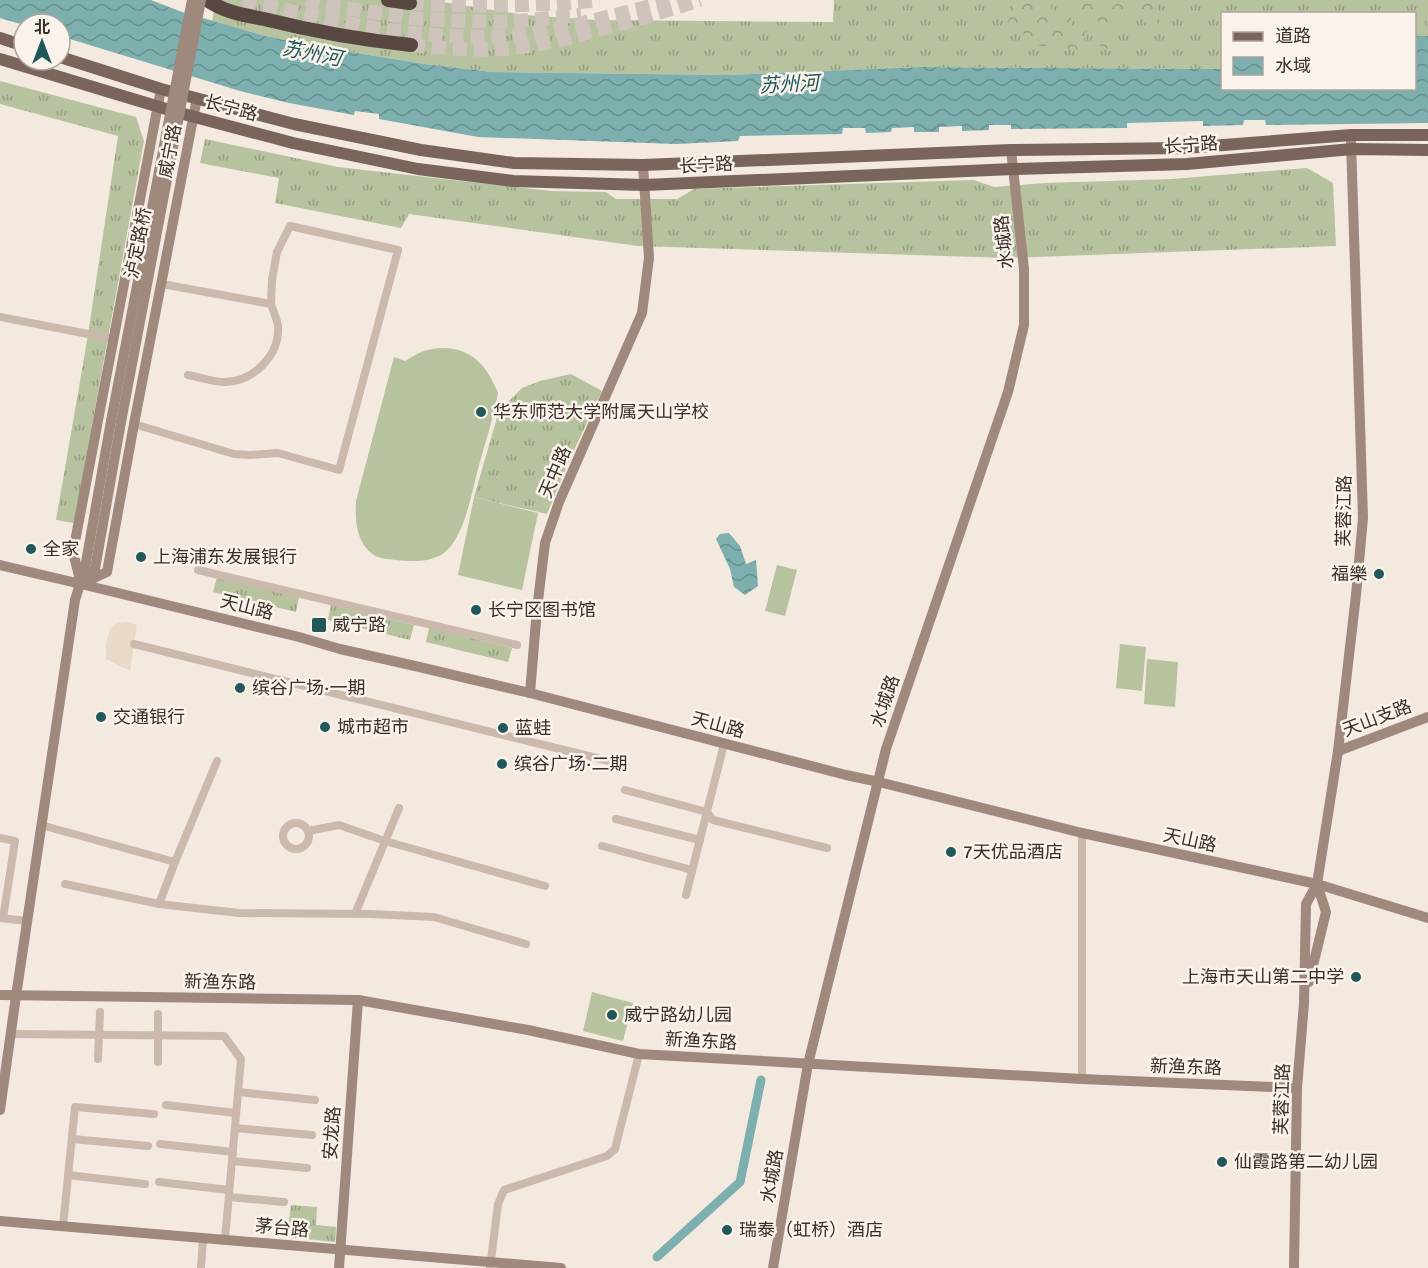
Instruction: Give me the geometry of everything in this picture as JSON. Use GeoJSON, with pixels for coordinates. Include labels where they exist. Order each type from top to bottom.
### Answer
{"type":"FeatureCollection","features":[{"type":"Feature","properties":{"kind":"highway"},"geometry":{"type":"LineString","coordinates":[[207,0],[227,11],[284,24],[378,42],[411,45]]}},
{"type":"Feature","properties":{"kind":"highway"},"geometry":{"type":"LineString","coordinates":[[388,0],[410,3]]}},
{"type":"Feature","properties":{"kind":"main road","name":"长宁路"},"geometry":{"type":"LineString","coordinates":[[0,59],[194,117],[293,143],[418,169],[513,181],[644,185],[1187,164],[1352,150],[1428,150]]}},
{"type":"Feature","properties":{"kind":"main road","name":"长宁路"},"geometry":{"type":"LineString","coordinates":[[72,61],[161,88],[294,124],[421,150],[514,163],[643,165],[1011,150],[1185,148],[1351,135],[1428,135]]}},
{"type":"Feature","properties":{"kind":"street","name":"泸定路桥"},"geometry":{"type":"LineString","coordinates":[[116,422],[192,0]]}},
{"type":"Feature","properties":{"kind":"street","name":"泸定路桥"},"geometry":{"type":"LineString","coordinates":[[116,422],[201,0]]}},
{"type":"Feature","properties":{"kind":"street","name":"威宁路"},"geometry":{"type":"LineString","coordinates":[[81,584],[73,552],[161,88]]}},
{"type":"Feature","properties":{"kind":"street","name":"威宁路"},"geometry":{"type":"LineString","coordinates":[[81,584],[107,572],[197,98]]}},
{"type":"Feature","properties":{"kind":"street","name":"芙蓉江路"},"geometry":{"type":"LineString","coordinates":[[1294,1268],[1298,1088],[1304,1003],[1306,904],[1317,884],[1338,751],[1363,518],[1351,135]]}},
{"type":"Feature","properties":{"kind":"street","name":"水城路"},"geometry":{"type":"LineString","coordinates":[[773,1268],[808,1064],[886,749],[1008,392],[1024,325],[1024,269],[1011,150]]}},
{"type":"Feature","properties":{"kind":"street","name":"天中路"},"geometry":{"type":"LineString","coordinates":[[530,693],[545,543],[559,502],[642,313],[649,258],[643,165]]}},
{"type":"Feature","properties":{"kind":"street"},"geometry":{"type":"LineString","coordinates":[[134,424],[234,454],[278,453],[339,470],[398,250],[290,226],[277,252],[271,304],[278,326],[276,344],[265,364],[248,377],[225,382],[188,375]]}},
{"type":"Feature","properties":{"kind":"street"},"geometry":{"type":"LineString","coordinates":[[162,284],[271,304]]}},
{"type":"Feature","properties":{"kind":"street"},"geometry":{"type":"LineString","coordinates":[[0,316],[114,339]]}},
{"type":"Feature","properties":{"kind":"street","name":"威宁路"},"geometry":{"type":"LineString","coordinates":[[0,1110],[75,600],[81,584],[95,568],[116,422]]}},
{"type":"Feature","properties":{"kind":"street","name":"天山路"},"geometry":{"type":"LineString","coordinates":[[0,565],[340,649],[530,693],[1082,833],[1317,884],[1428,918]]}},
{"type":"Feature","properties":{"kind":"street"},"geometry":{"type":"LineString","coordinates":[[198,570],[517,645]]}},
{"type":"Feature","properties":{"kind":"street"},"geometry":{"type":"LineString","coordinates":[[134,644],[625,765]]}},
{"type":"Feature","properties":{"kind":"street","name":"天山支路"},"geometry":{"type":"LineString","coordinates":[[1338,751],[1428,717]]}},
{"type":"Feature","properties":{"kind":"street"},"geometry":{"type":"LineString","coordinates":[[686,895],[724,744]]}},
{"type":"Feature","properties":{"kind":"street"},"geometry":{"type":"LineString","coordinates":[[159,904],[217,761]]}},
{"type":"Feature","properties":{"kind":"street"},"geometry":{"type":"LineString","coordinates":[[625,790],[707,812],[713,820],[827,848]]}},
{"type":"Feature","properties":{"kind":"street"},"geometry":{"type":"LineString","coordinates":[[355,914],[399,808]]}},
{"type":"Feature","properties":{"kind":"street"},"geometry":{"type":"LineString","coordinates":[[616,819],[700,840]]}},
{"type":"Feature","properties":{"kind":"street"},"geometry":{"type":"LineString","coordinates":[[42,825],[175,862]]}},
{"type":"Feature","properties":{"kind":"street"},"geometry":{"type":"LineString","coordinates":[[308,831],[339,825],[385,841],[546,886]]}},
{"type":"Feature","properties":{"kind":"street"},"geometry":{"type":"LineString","coordinates":[[1082,833],[1082,1079]]}},
{"type":"Feature","properties":{"kind":"street"},"geometry":{"type":"LineString","coordinates":[[0,838],[15,841],[2,918],[27,921]]}},
{"type":"Feature","properties":{"kind":"street"},"geometry":{"type":"LineString","coordinates":[[602,846],[692,870]]}},
{"type":"Feature","properties":{"kind":"street"},"geometry":{"type":"LineString","coordinates":[[65,884],[159,904],[239,913],[434,917],[526,944]]}},
{"type":"Feature","properties":{"kind":"street","name":"芙蓉江路"},"geometry":{"type":"LineString","coordinates":[[1304,1003],[1326,912],[1317,884]]}},
{"type":"Feature","properties":{"kind":"street","name":"新渔东路"},"geometry":{"type":"LineString","coordinates":[[0,995],[358,1000],[518,1028],[639,1054],[1082,1079],[1298,1088]]}},
{"type":"Feature","properties":{"kind":"street","name":"安龙路"},"geometry":{"type":"LineString","coordinates":[[339,1268],[358,1000]]}},
{"type":"Feature","properties":{"kind":"street"},"geometry":{"type":"LineString","coordinates":[[98,1059],[100,1012]]}},
{"type":"Feature","properties":{"kind":"street"},"geometry":{"type":"LineString","coordinates":[[158,1014],[158,1062]]}},
{"type":"Feature","properties":{"kind":"street"},"geometry":{"type":"LineString","coordinates":[[10,1034],[224,1036],[241,1059],[225,1239]]}},
{"type":"Feature","properties":{"kind":"street"},"geometry":{"type":"LineString","coordinates":[[490,1265],[498,1203],[504,1190],[607,1156],[615,1149],[639,1054]]}},
{"type":"Feature","properties":{"kind":"street"},"geometry":{"type":"LineString","coordinates":[[238,1092],[315,1100]]}},
{"type":"Feature","properties":{"kind":"street"},"geometry":{"type":"LineString","coordinates":[[166,1105],[236,1113]]}},
{"type":"Feature","properties":{"kind":"street"},"geometry":{"type":"LineString","coordinates":[[63,1226],[75,1107],[154,1114]]}},
{"type":"Feature","properties":{"kind":"street"},"geometry":{"type":"LineString","coordinates":[[235,1128],[312,1135]]}},
{"type":"Feature","properties":{"kind":"street"},"geometry":{"type":"LineString","coordinates":[[72,1138],[148,1146]]}},
{"type":"Feature","properties":{"kind":"street"},"geometry":{"type":"LineString","coordinates":[[160,1144],[307,1168]]}},
{"type":"Feature","properties":{"kind":"street"},"geometry":{"type":"LineString","coordinates":[[68,1175],[145,1184]]}},
{"type":"Feature","properties":{"kind":"street"},"geometry":{"type":"LineString","coordinates":[[159,1182],[284,1202]]}},
{"type":"Feature","properties":{"kind":"street","name":"茅台路"},"geometry":{"type":"LineString","coordinates":[[0,1221],[340,1249],[490,1265],[561,1268]]}},
{"type":"Feature","properties":{"kind":"street"},"geometry":{"type":"LineString","coordinates":[[201,1268],[203,1238]]}},
{"type":"Feature","properties":{"kind":"green space"},"geometry":{"type":"Polygon","coordinates":[[[216,0],[430,0],[525,15],[596,20],[833,22],[834,0],[1428,0],[1428,36],[1416,36],[1416,12],[1221,12],[1221,69],[921,67],[728,75],[492,72],[313,46],[212,21],[216,0]]]}},
{"type":"Feature","properties":{"kind":"green space"},"geometry":{"type":"Polygon","coordinates":[[[1012,0],[1051,0],[1051,9],[1071,15],[1071,28],[1092,25],[1084,34],[1084,47],[1077,52],[1057,47],[1022,47],[1024,37],[1022,29],[1007,22],[1013,11],[1012,0]]]}},
{"type":"Feature","properties":{"kind":"green space"},"geometry":{"type":"Polygon","coordinates":[[[1070,0],[1111,0],[1104,4],[1106,13],[1121,0],[1154,0],[1156,15],[1163,27],[1156,37],[1153,30],[1138,14],[1130,15],[1117,21],[1112,32],[1113,41],[1110,49],[1101,47],[1095,35],[1101,30],[1102,25],[1095,18],[1079,18],[1070,0]]]}},
{"type":"Feature","properties":{"kind":"green space"},"geometry":{"type":"Polygon","coordinates":[[[0,81],[136,117],[144,141],[74,523],[56,520],[87,341],[118,136],[0,104],[0,81]]]}},
{"type":"Feature","properties":{"kind":"green space"},"geometry":{"type":"Polygon","coordinates":[[[205,139],[338,167],[551,191],[606,192],[616,199],[677,199],[694,189],[974,180],[994,187],[1172,179],[1307,168],[1333,183],[1336,246],[1006,258],[638,246],[409,214],[401,228],[275,203],[279,178],[200,163],[205,139]]]}},
{"type":"Feature","properties":{"kind":"green space"},"geometry":{"type":"Polygon","coordinates":[[[443,348],[463,352],[478,361],[489,375],[498,393],[468,509],[451,546],[440,556],[418,561],[379,557],[368,550],[360,538],[356,501],[394,357],[405,361],[423,352],[443,348]]]}},
{"type":"Feature","properties":{"kind":"green space"},"geometry":{"type":"Polygon","coordinates":[[[571,374],[602,391],[547,514],[474,497],[499,411],[522,388],[571,374]]]}},
{"type":"Feature","properties":{"kind":"green space"},"geometry":{"type":"Polygon","coordinates":[[[474,497],[538,513],[522,590],[458,575],[474,497]]]}},
{"type":"Feature","properties":{"kind":"green space"},"geometry":{"type":"Polygon","coordinates":[[[777,565],[797,570],[785,616],[765,611],[777,565]]]}},
{"type":"Feature","properties":{"kind":"green space"},"geometry":{"type":"Polygon","coordinates":[[[217,577],[299,597],[296,612],[213,592],[217,577]]]}},
{"type":"Feature","properties":{"kind":"green space"},"geometry":{"type":"Polygon","coordinates":[[[331,605],[414,625],[410,640],[328,620],[331,605]]]}},
{"type":"Feature","properties":{"kind":"green space"},"geometry":{"type":"Polygon","coordinates":[[[429,628],[512,648],[508,662],[426,642],[429,628]]]}},
{"type":"Feature","properties":{"kind":"green space"},"geometry":{"type":"Polygon","coordinates":[[[1120,644],[1146,647],[1142,691],[1116,688],[1120,644]]]}},
{"type":"Feature","properties":{"kind":"green space"},"geometry":{"type":"Polygon","coordinates":[[[1147,659],[1178,662],[1175,707],[1144,704],[1147,659]]]}},
{"type":"Feature","properties":{"kind":"green space"},"geometry":{"type":"Polygon","coordinates":[[[592,992],[633,1003],[623,1041],[583,1031],[592,992]]]}},
{"type":"Feature","properties":{"kind":"green space"},"geometry":{"type":"Polygon","coordinates":[[[291,1205],[317,1207],[316,1225],[336,1227],[335,1242],[287,1237],[291,1205]]]}},
{"type":"Feature","properties":{"kind":"shaded area"},"geometry":{"type":"Polygon","coordinates":[[[128,622],[137,625],[130,671],[106,659],[106,644],[110,629],[118,623],[128,622]]]}},
{"type":"Feature","properties":{"kind":"water","name":"苏州河"},"geometry":{"type":"Polygon","coordinates":[[[0,0],[151,0],[182,12],[262,35],[313,46],[492,72],[728,75],[921,67],[1221,69],[1221,90],[1416,90],[1416,36],[1428,36],[1428,123],[1266,125],[1265,120],[1244,120],[1243,125],[1203,126],[1203,121],[1127,123],[1127,128],[1011,129],[1011,125],[989,125],[989,130],[962,131],[962,126],[939,127],[939,132],[914,132],[914,127],[892,128],[891,132],[866,133],[865,128],[843,128],[842,134],[740,136],[738,141],[676,144],[478,137],[379,119],[379,114],[355,111],[354,115],[289,103],[240,91],[72,40],[72,12],[12,12],[12,22],[0,18],[0,0]]]}},
{"type":"Feature","properties":{"kind":"water"},"geometry":{"type":"Polygon","coordinates":[[[729,533],[740,546],[746,564],[756,560],[758,586],[745,595],[734,587],[730,569],[716,539],[720,534],[729,533]]]}},
{"type":"Feature","properties":{"kind":"waterway"},"geometry":{"type":"LineString","coordinates":[[657,1257],[740,1182],[761,1080]]}},
{"type":"Feature","properties":{"kind":"tunnel"},"geometry":{"type":"LineString","coordinates":[[243,0],[372,28],[476,37],[539,32],[675,0]]}},
{"type":"Feature","properties":{"kind":"tunnel"},"geometry":{"type":"LineString","coordinates":[[306,0],[331,6],[420,19],[508,22],[581,15]]}},
{"type":"Feature","properties":{"kind":"tunnel"},"geometry":{"type":"LineString","coordinates":[[410,3],[507,5],[599,0]]}},
{"type":"Feature","properties":{"kind":"tunnel"},"geometry":{"type":"LineString","coordinates":[[411,45],[480,50],[526,46],[607,28],[700,0]]}},
{"type":"Feature","properties":{"kind":"place","name":"华东师范大学附属天山学校"},"geometry":{"type":"Point","coordinates":[481,412]}},
{"type":"Feature","properties":{"kind":"place","name":"全家"},"geometry":{"type":"Point","coordinates":[31,549]}},
{"type":"Feature","properties":{"kind":"place","name":"上海浦东发展银行"},"geometry":{"type":"Point","coordinates":[141,557]}},
{"type":"Feature","properties":{"kind":"place","name":"福樂"},"geometry":{"type":"Point","coordinates":[1379,574]}},
{"type":"Feature","properties":{"kind":"place","name":"长宁区图书馆"},"geometry":{"type":"Point","coordinates":[476,610]}},
{"type":"Feature","properties":{"kind":"place","name":"威宁路"},"geometry":{"type":"Point","coordinates":[319,625]}},
{"type":"Feature","properties":{"kind":"place","name":"缤谷广场·一期"},"geometry":{"type":"Point","coordinates":[240,688]}},
{"type":"Feature","properties":{"kind":"place","name":"交通银行"},"geometry":{"type":"Point","coordinates":[101,717]}},
{"type":"Feature","properties":{"kind":"place","name":"城市超市"},"geometry":{"type":"Point","coordinates":[325,727]}},
{"type":"Feature","properties":{"kind":"place","name":"蓝蛙"},"geometry":{"type":"Point","coordinates":[503,728]}},
{"type":"Feature","properties":{"kind":"place","name":"缤谷广场·二期"},"geometry":{"type":"Point","coordinates":[502,764]}},
{"type":"Feature","properties":{"kind":"place","name":"7天优品酒店"},"geometry":{"type":"Point","coordinates":[951,852]}},
{"type":"Feature","properties":{"kind":"place","name":"上海市天山第二中学"},"geometry":{"type":"Point","coordinates":[1356,977]}},
{"type":"Feature","properties":{"kind":"place","name":"威宁路幼儿园"},"geometry":{"type":"Point","coordinates":[612,1015]}},
{"type":"Feature","properties":{"kind":"place","name":"仙霞路第二幼儿园"},"geometry":{"type":"Point","coordinates":[1222,1162]}},
{"type":"Feature","properties":{"kind":"place","name":"瑞泰（虹桥）酒店"},"geometry":{"type":"Point","coordinates":[727,1230]}}]}
